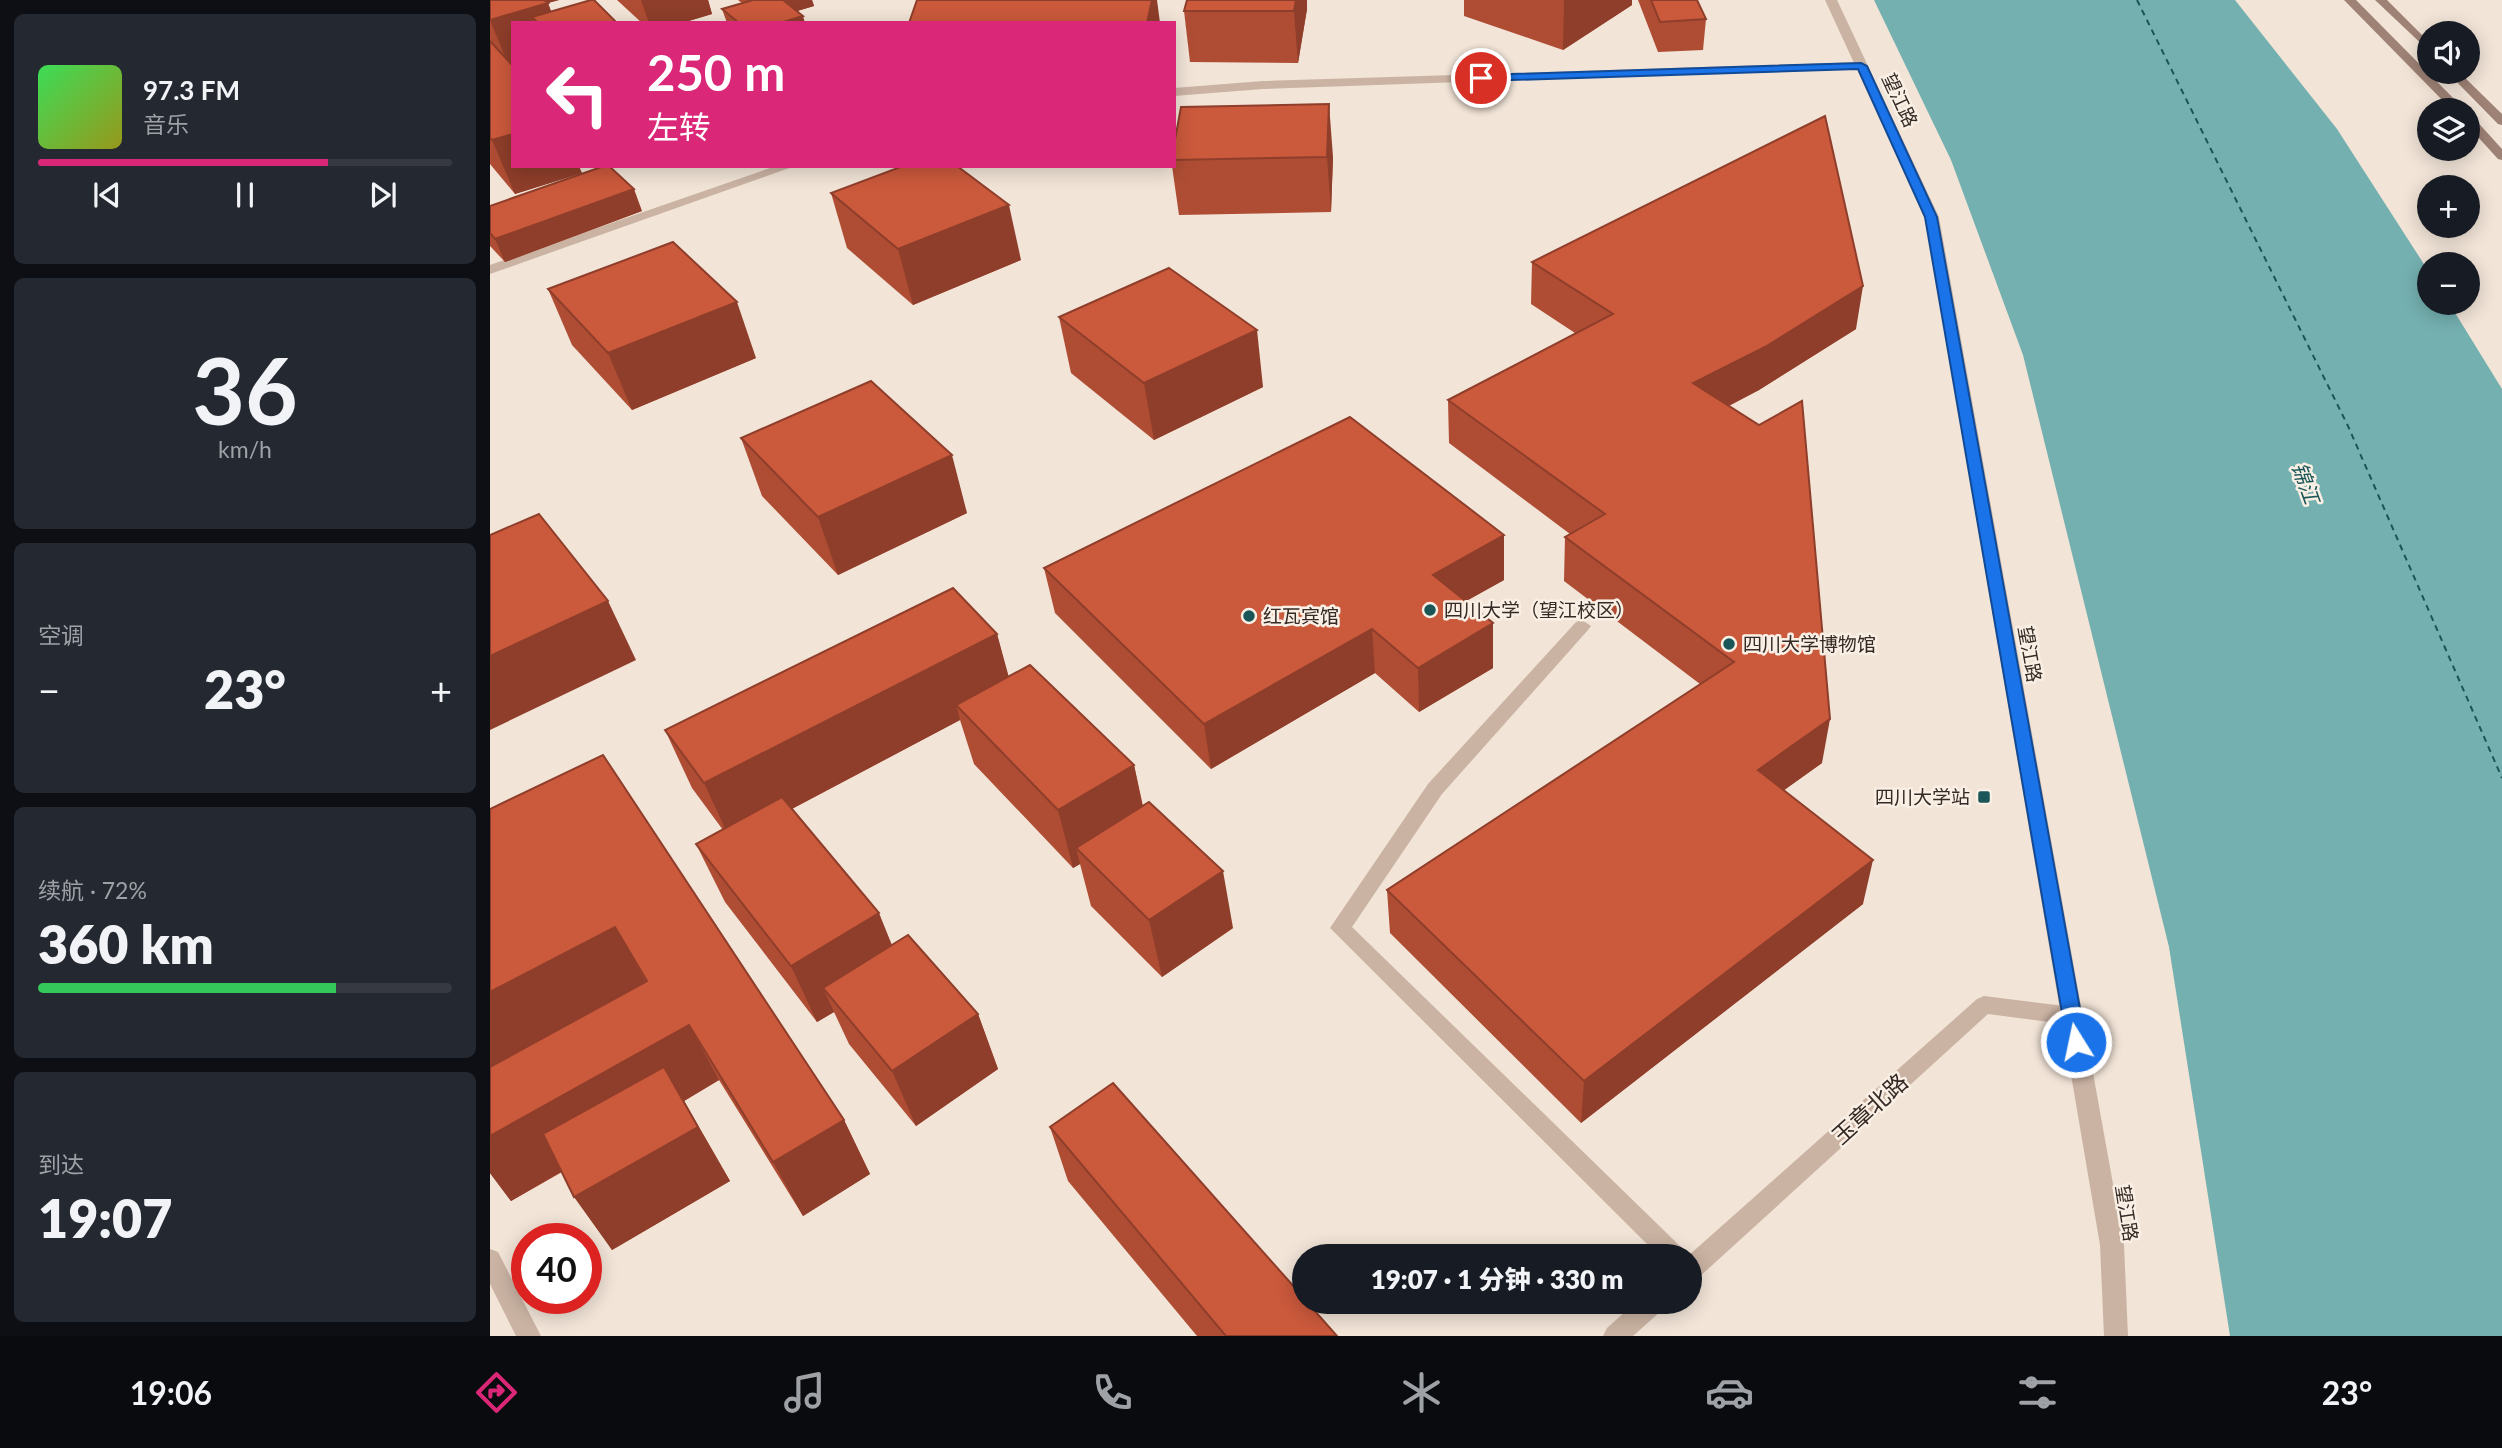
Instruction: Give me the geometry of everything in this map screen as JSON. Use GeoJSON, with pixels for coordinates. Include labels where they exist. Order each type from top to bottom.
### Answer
{"type":"FeatureCollection","features":[{"type":"Feature","properties":{"kind":"main road"},"geometry":{"type":"LineString","coordinates":[[2350,0],[2447,98]]}},
{"type":"Feature","properties":{"kind":"main road"},"geometry":{"type":"LineString","coordinates":[[2381,0],[2417,36]]}},
{"type":"Feature","properties":{"kind":"main road"},"geometry":{"type":"LineString","coordinates":[[2465,84],[2502,121]]}},
{"type":"Feature","properties":{"kind":"main road"},"geometry":{"type":"LineString","coordinates":[[2480,132],[2502,156]]}},
{"type":"Feature","properties":{"kind":"street","name":"望江路"},"geometry":{"type":"LineString","coordinates":[[1831,0],[1931,217],[2112,1245],[2116,1336]]}},
{"type":"Feature","properties":{"kind":"street"},"geometry":{"type":"LineString","coordinates":[[1176,92],[1263,85],[1861,66]]}},
{"type":"Feature","properties":{"kind":"street"},"geometry":{"type":"LineString","coordinates":[[490,270],[783,168]]}},
{"type":"Feature","properties":{"kind":"street"},"geometry":{"type":"LineString","coordinates":[[1582,626],[1435,789],[1340,928],[1662,1244]]}},
{"type":"Feature","properties":{"kind":"street","name":"玉章北路"},"geometry":{"type":"LineString","coordinates":[[1702,1259],[1984,1005],[2072,1016]]}},
{"type":"Feature","properties":{"kind":"street"},"geometry":{"type":"LineString","coordinates":[[490,1260],[529,1336]]}},
{"type":"Feature","properties":{"kind":"street"},"geometry":{"type":"LineString","coordinates":[[1615,1336],[1640,1314]]}},
{"type":"Feature","properties":{"kind":"water","name":"锦江"},"geometry":{"type":"Polygon","coordinates":[[[1874,0],[2235,0],[2337,129],[2417,253],[2417,315],[2456,315],[2502,389],[2502,1336],[2230,1336],[2169,947],[2023,355],[1951,160],[1874,0]]]}},
{"type":"Feature","properties":{"kind":"building"},"geometry":{"type":"Polygon","coordinates":[[[490,0],[544,0],[548,3],[490,20],[490,0]]]}},
{"type":"Feature","properties":{"kind":"building"},"geometry":{"type":"Polygon","coordinates":[[[594,0],[615,21],[536,21],[532,17],[594,0]]]}},
{"type":"Feature","properties":{"kind":"building"},"geometry":{"type":"Polygon","coordinates":[[[753,0],[783,0],[803,16],[787,21],[737,21],[722,9],[753,0]]]}},
{"type":"Feature","properties":{"kind":"building"},"geometry":{"type":"Polygon","coordinates":[[[917,0],[1152,0],[1147,21],[910,21],[917,0]]]}},
{"type":"Feature","properties":{"kind":"building"},"geometry":{"type":"Polygon","coordinates":[[[1187,0],[1296,0],[1294,11],[1184,11],[1187,0]]]}},
{"type":"Feature","properties":{"kind":"building"},"geometry":{"type":"Polygon","coordinates":[[[1651,0],[1697,0],[1706,19],[1660,22],[1651,0]]]}},
{"type":"Feature","properties":{"kind":"building"},"geometry":{"type":"Polygon","coordinates":[[[490,41],[511,64],[511,135],[492,140],[490,41]]]}},
{"type":"Feature","properties":{"kind":"building"},"geometry":{"type":"Polygon","coordinates":[[[1329,104],[1327,157],[1176,160],[1176,134],[1181,107],[1329,104]]]}},
{"type":"Feature","properties":{"kind":"building","name":"四川大学博物馆"},"geometry":{"type":"Polygon","coordinates":[[[1825,116],[1863,286],[1765,347],[1693,383],[1759,425],[1802,401],[1830,719],[1758,770],[1873,860],[1584,1081],[1387,890],[1734,662],[1565,537],[1605,514],[1448,400],[1613,314],[1532,262],[1825,116]]]}},
{"type":"Feature","properties":{"kind":"building"},"geometry":{"type":"Polygon","coordinates":[[[598,168],[611,168],[634,189],[495,239],[490,233],[490,206],[598,168]]]}},
{"type":"Feature","properties":{"kind":"building"},"geometry":{"type":"Polygon","coordinates":[[[898,168],[960,168],[1009,205],[898,249],[831,193],[898,168]]]}},
{"type":"Feature","properties":{"kind":"building"},"geometry":{"type":"Polygon","coordinates":[[[673,242],[737,302],[608,353],[548,289],[673,242]]]}},
{"type":"Feature","properties":{"kind":"building"},"geometry":{"type":"Polygon","coordinates":[[[1169,268],[1257,330],[1144,383],[1059,317],[1169,268]]]}},
{"type":"Feature","properties":{"kind":"building"},"geometry":{"type":"Polygon","coordinates":[[[871,381],[952,455],[818,517],[741,438],[871,381]]]}},
{"type":"Feature","properties":{"kind":"building","name":"红瓦宾馆"},"geometry":{"type":"Polygon","coordinates":[[[1350,417],[1504,535],[1433,575],[1493,623],[1418,668],[1372,629],[1204,724],[1044,568],[1350,417]]]}},
{"type":"Feature","properties":{"kind":"building"},"geometry":{"type":"Polygon","coordinates":[[[539,514],[608,601],[490,656],[490,535],[539,514]]]}},
{"type":"Feature","properties":{"kind":"building"},"geometry":{"type":"Polygon","coordinates":[[[953,588],[997,634],[704,783],[665,730],[953,588]]]}},
{"type":"Feature","properties":{"kind":"building"},"geometry":{"type":"Polygon","coordinates":[[[1030,665],[1134,765],[1058,810],[956,705],[1030,665]]]}},
{"type":"Feature","properties":{"kind":"building"},"geometry":{"type":"Polygon","coordinates":[[[603,755],[844,1120],[773,1162],[689,1025],[490,1136],[490,1067],[647,981],[615,927],[490,992],[490,809],[603,755]]]}},
{"type":"Feature","properties":{"kind":"building"},"geometry":{"type":"Polygon","coordinates":[[[782,797],[879,913],[791,966],[696,844],[782,797]]]}},
{"type":"Feature","properties":{"kind":"building"},"geometry":{"type":"Polygon","coordinates":[[[1149,802],[1223,871],[1149,920],[1076,848],[1149,802]]]}},
{"type":"Feature","properties":{"kind":"building"},"geometry":{"type":"Polygon","coordinates":[[[908,935],[978,1014],[892,1071],[823,988],[908,935]]]}},
{"type":"Feature","properties":{"kind":"building"},"geometry":{"type":"Polygon","coordinates":[[[664,1067],[698,1127],[574,1197],[543,1134],[664,1067]]]}},
{"type":"Feature","properties":{"kind":"building"},"geometry":{"type":"Polygon","coordinates":[[[1113,1083],[1292,1284],[1292,1314],[1318,1314],[1337,1336],[1226,1336],[1050,1127],[1113,1083]]]}},
{"type":"Feature","properties":{"kind":"ferry route"},"geometry":{"type":"LineString","coordinates":[[2137,0],[2348,426],[2502,778]]}},
{"type":"Feature","properties":{"kind":"place","name":"四川大学（望江校区）"},"geometry":{"type":"Point","coordinates":[1430,610]}},
{"type":"Feature","properties":{"kind":"place","name":"红瓦宾馆"},"geometry":{"type":"Point","coordinates":[1249,616]}},
{"type":"Feature","properties":{"kind":"place","name":"四川大学博物馆"},"geometry":{"type":"Point","coordinates":[1729,644]}},
{"type":"Feature","properties":{"kind":"place","name":"四川大学站"},"geometry":{"type":"Point","coordinates":[1984,797]}},
{"type":"Feature","properties":{"kind":"route"},"geometry":{"type":"LineString","coordinates":[[1481,78],[1861,66],[1931,217],[2076,1042]]}}]}
